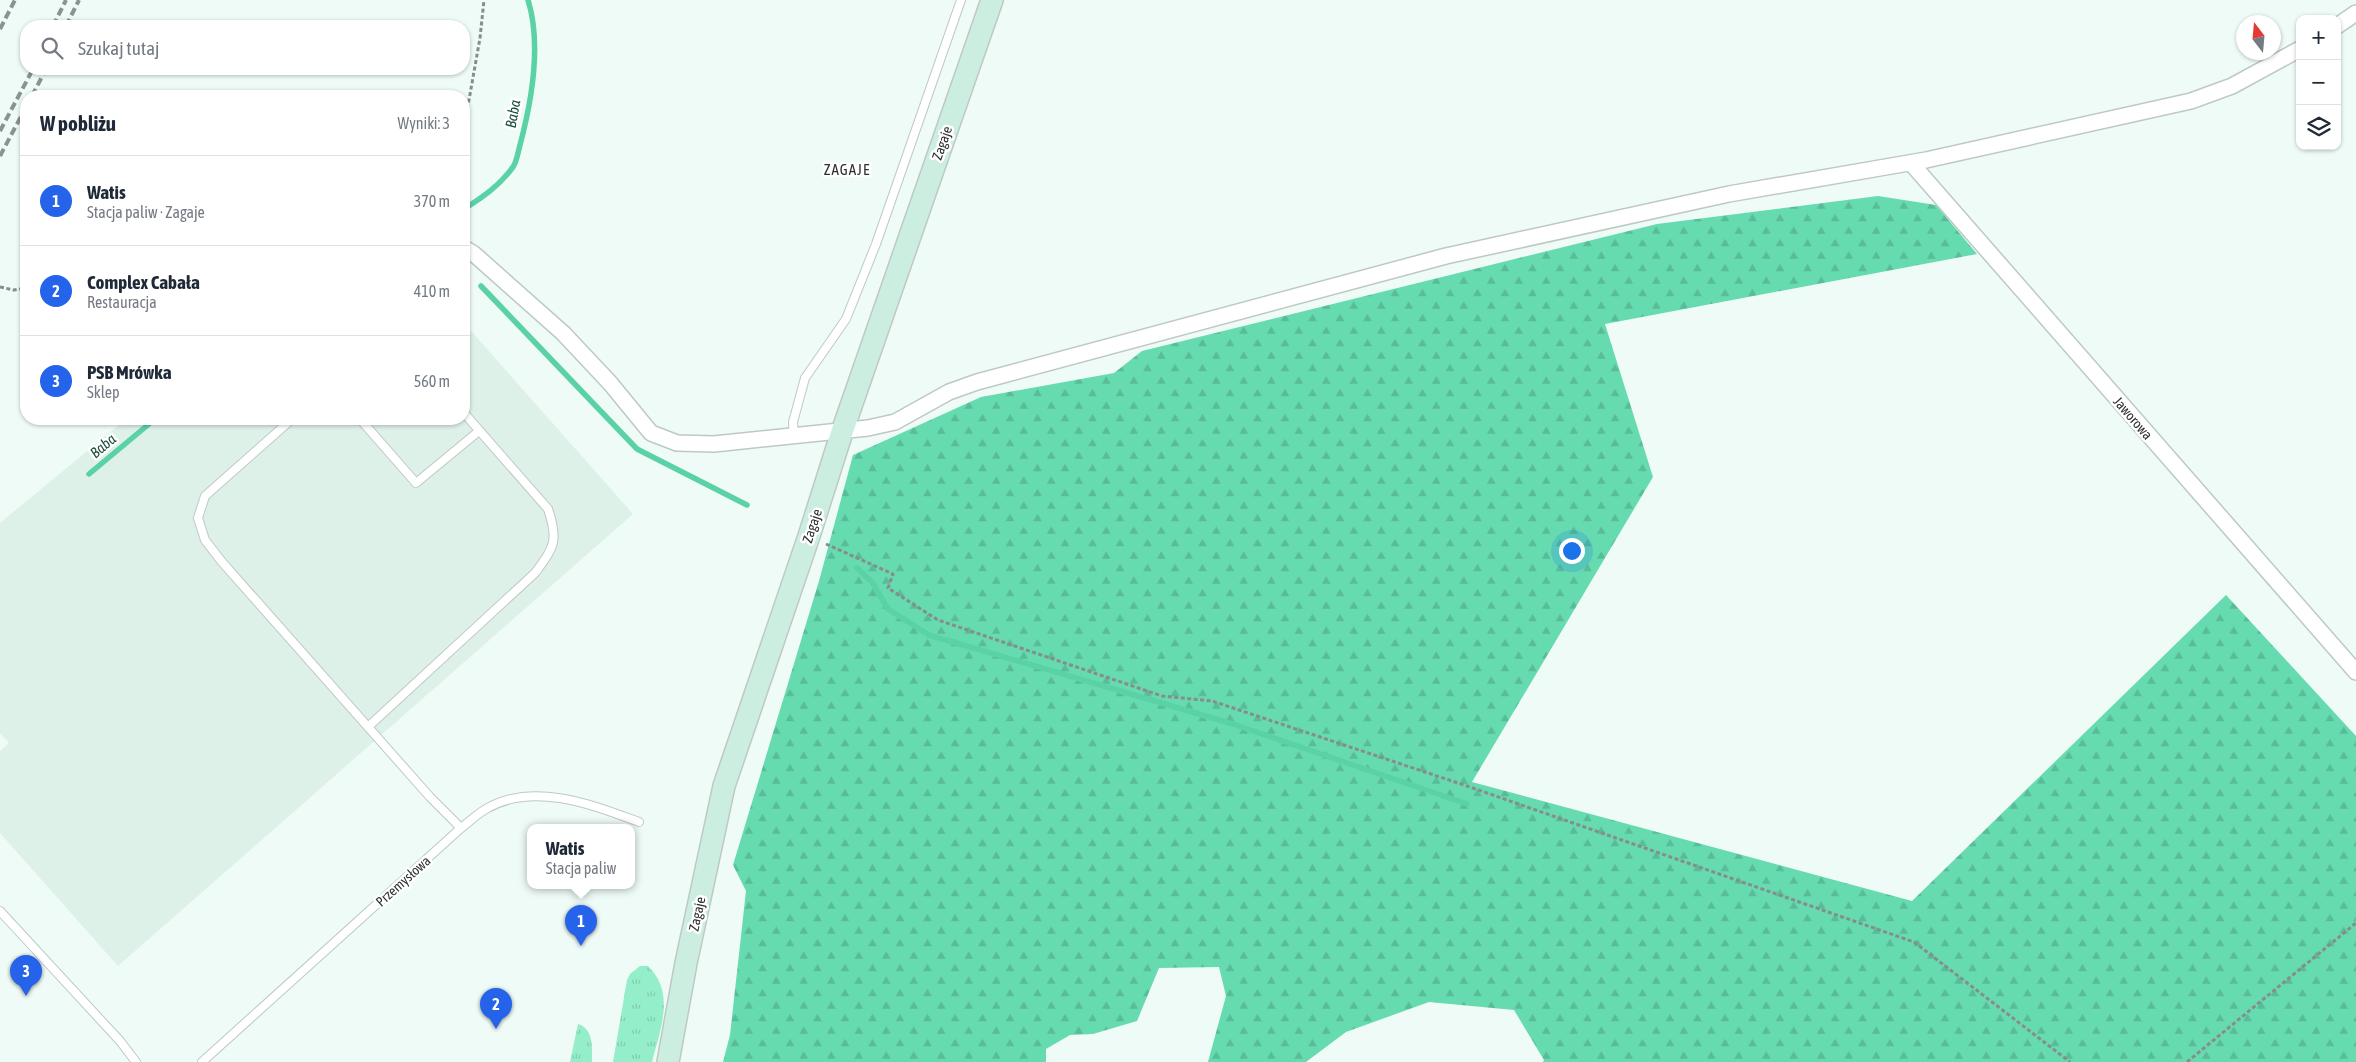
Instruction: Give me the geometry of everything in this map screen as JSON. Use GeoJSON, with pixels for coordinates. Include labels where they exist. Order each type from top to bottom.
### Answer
{"type":"FeatureCollection","features":[{"type":"Feature","properties":{"kind":"main road","name":"Zagaje"},"geometry":{"type":"LineString","coordinates":[[668,1062],[686,963],[724,786],[809,536],[842,432],[992,0]]}},
{"type":"Feature","properties":{"kind":"street"},"geometry":{"type":"LineString","coordinates":[[2341,23],[2356,13]]}},
{"type":"Feature","properties":{"kind":"street"},"geometry":{"type":"LineString","coordinates":[[470,252],[563,333],[610,382],[651,433],[677,443],[714,444],[842,432],[895,422],[949,392],[977,382],[1446,256],[1729,194],[1911,163],[2191,101],[2232,86],[2296,51]]}},
{"type":"Feature","properties":{"kind":"street","name":"Jaworowa"},"geometry":{"type":"LineString","coordinates":[[1911,163],[2356,672]]}},
{"type":"Feature","properties":{"kind":"lane"},"geometry":{"type":"LineString","coordinates":[[794,436],[793,422],[805,378],[846,319],[876,244],[961,0]]}},
{"type":"Feature","properties":{"kind":"lane"},"geometry":{"type":"LineString","coordinates":[[369,726],[535,572],[552,550],[554,528],[548,509],[470,420]]}},
{"type":"Feature","properties":{"kind":"lane"},"geometry":{"type":"LineString","coordinates":[[285,425],[205,496],[198,518],[205,540],[222,562],[430,797],[461,828]]}},
{"type":"Feature","properties":{"kind":"lane"},"geometry":{"type":"LineString","coordinates":[[365,425],[416,483],[479,431]]}},
{"type":"Feature","properties":{"kind":"lane","name":"Przemysłowa"},"geometry":{"type":"LineString","coordinates":[[202,1062],[461,828],[486,808],[517,798],[552,797],[585,802],[639,822]]}},
{"type":"Feature","properties":{"kind":"lane"},"geometry":{"type":"LineString","coordinates":[[0,911],[120,1041],[136,1062]]}},
{"type":"Feature","properties":{"kind":"path"},"geometry":{"type":"LineString","coordinates":[[470,94],[480,38],[484,0]]}},
{"type":"Feature","properties":{"kind":"path"},"geometry":{"type":"LineString","coordinates":[[0,287],[14,290],[20,289]]}},
{"type":"Feature","properties":{"kind":"path"},"geometry":{"type":"LineString","coordinates":[[809,536],[893,574],[888,588],[938,620],[1162,696],[1212,701],[1430,773],[1914,942],[2070,1062]]}},
{"type":"Feature","properties":{"kind":"path"},"geometry":{"type":"LineString","coordinates":[[2187,1062],[2356,923]]}},
{"type":"Feature","properties":{"kind":"shaded area"},"geometry":{"type":"Polygon","coordinates":[[[470,330],[633,514],[118,966],[0,833],[0,751],[9,743],[0,733],[0,523],[119,425],[470,425],[470,330]]]}},
{"type":"Feature","properties":{"kind":"green space"},"geometry":{"type":"Polygon","coordinates":[[[1878,196],[1936,205],[1977,254],[1605,324],[1653,477],[1472,782],[1912,901],[2226,595],[2356,736],[2356,1062],[1543,1062],[1544,1060],[1514,1010],[1429,1002],[1346,1032],[1306,1062],[1208,1062],[1226,996],[1219,967],[1159,968],[1137,1021],[1093,1034],[1070,1035],[1046,1049],[1046,1062],[723,1062],[730,1035],[746,891],[733,865],[819,581],[853,455],[981,397],[1114,373],[1142,351],[1657,224],[1878,196]]]}},
{"type":"Feature","properties":{"kind":"green space"},"geometry":{"type":"Polygon","coordinates":[[[640,966],[648,966],[657,977],[662,988],[664,1000],[662,1025],[652,1062],[613,1062],[627,980],[630,974],[640,966]]]}},
{"type":"Feature","properties":{"kind":"green space"},"geometry":{"type":"Polygon","coordinates":[[[578,1024],[587,1030],[591,1040],[592,1062],[570,1062],[578,1024]]]}},
{"type":"Feature","properties":{"kind":"waterway","name":"Baba"},"geometry":{"type":"LineString","coordinates":[[470,205],[508,174],[516,159],[528,110],[534,72],[534,35],[528,0]]}},
{"type":"Feature","properties":{"kind":"waterway"},"geometry":{"type":"LineString","coordinates":[[481,286],[637,449],[747,505]]}},
{"type":"Feature","properties":{"kind":"waterway","name":"Baba"},"geometry":{"type":"LineString","coordinates":[[89,474],[148,425]]}},
{"type":"Feature","properties":{"kind":"waterway"},"geometry":{"type":"LineString","coordinates":[[857,568],[872,582],[888,609],[929,635],[1233,724],[1467,804]]}},
{"type":"Feature","properties":{"kind":"railway"},"geometry":{"type":"LineString","coordinates":[[0,29],[15,0]]}},
{"type":"Feature","properties":{"kind":"railway"},"geometry":{"type":"LineString","coordinates":[[56,20],[66,0]]}},
{"type":"Feature","properties":{"kind":"railway"},"geometry":{"type":"LineString","coordinates":[[69,20],[79,0]]}},
{"type":"Feature","properties":{"kind":"railway"},"geometry":{"type":"LineString","coordinates":[[22,90],[30,75]]}},
{"type":"Feature","properties":{"kind":"railway"},"geometry":{"type":"LineString","coordinates":[[35,90],[43,75]]}},
{"type":"Feature","properties":{"kind":"railway"},"geometry":{"type":"LineString","coordinates":[[0,131],[20,93]]}},
{"type":"Feature","properties":{"kind":"railway"},"geometry":{"type":"LineString","coordinates":[[0,156],[20,118]]}},
{"type":"Feature","properties":{"kind":"place","name":"Watis"},"geometry":{"type":"Point","coordinates":[581,946]}},
{"type":"Feature","properties":{"kind":"place","name":"PSB Mrówka"},"geometry":{"type":"Point","coordinates":[26,996]}},
{"type":"Feature","properties":{"kind":"place","name":"Complex Cabała"},"geometry":{"type":"Point","coordinates":[496,1029]}},
{"type":"Feature","properties":{"kind":"district","name":"ZAGAJE"},"geometry":{"type":"Point","coordinates":[847,170]}}]}
